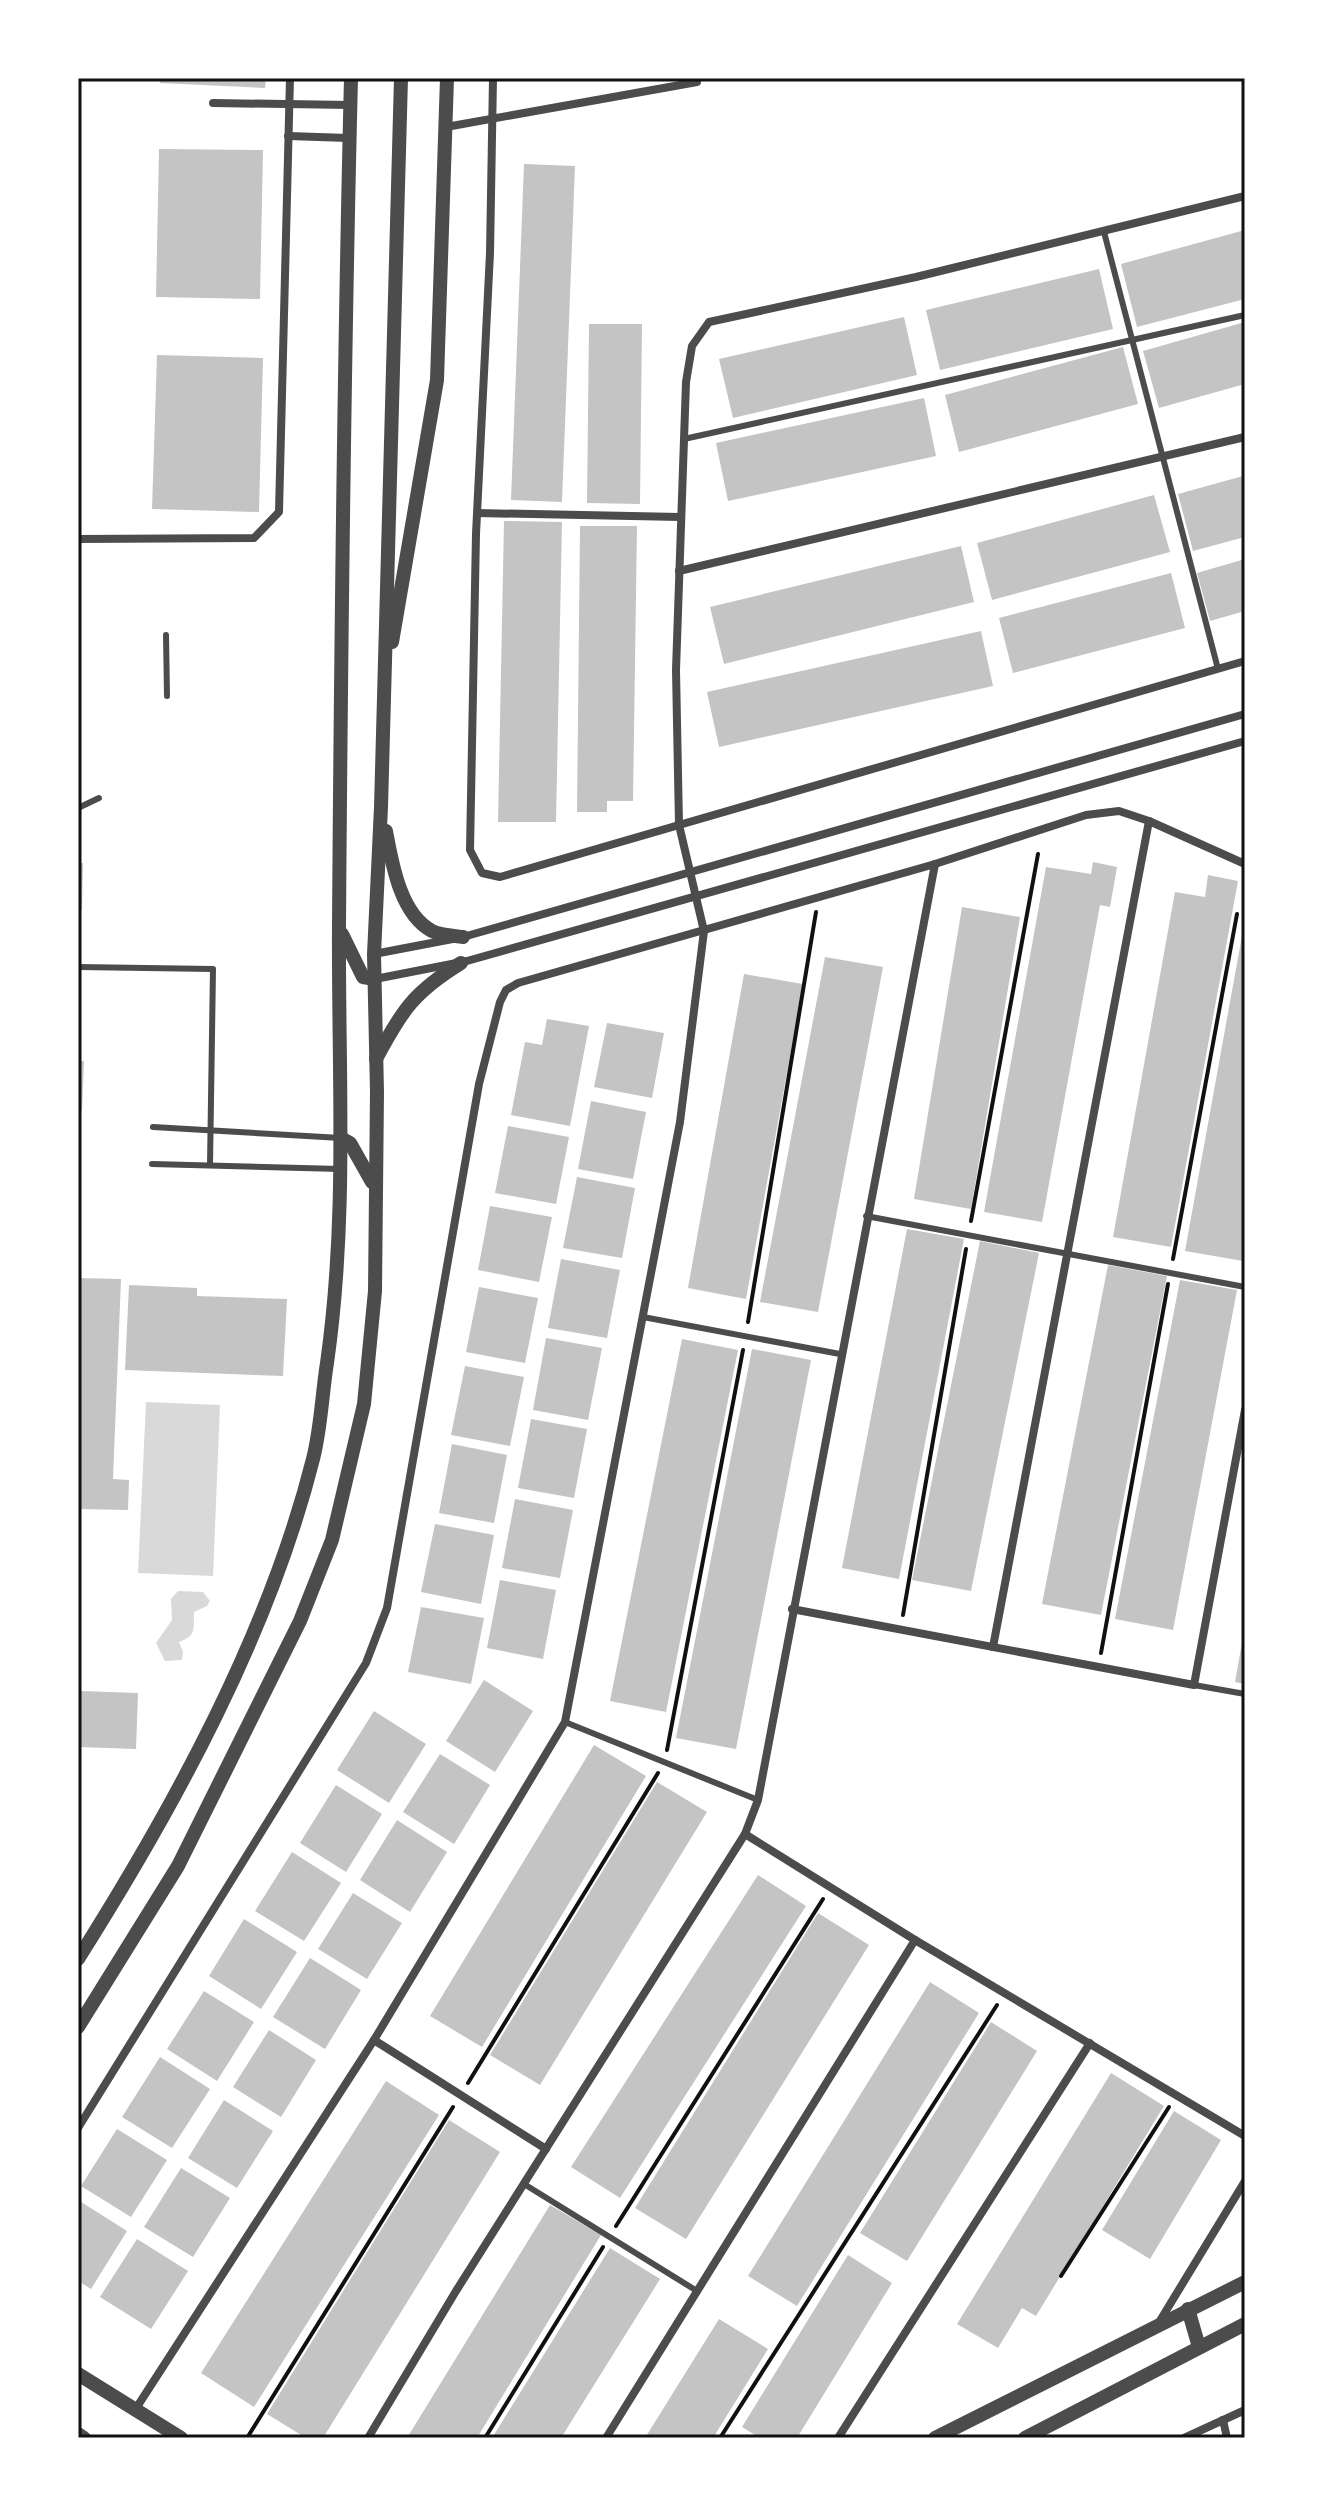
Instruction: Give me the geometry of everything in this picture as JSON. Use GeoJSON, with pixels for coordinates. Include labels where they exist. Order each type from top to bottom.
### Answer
{"type":"FeatureCollection","features":[{"type":"Feature","properties":{"kind":"street"},"geometry":{"type":"LineString","coordinates":[[78,539],[254,538],[279,512],[290,78]]}},
{"type":"Feature","properties":{"kind":"street"},"geometry":{"type":"LineString","coordinates":[[78,1959],[168,1806],[230,1682],[288,1551],[315,1452],[338,1291],[341,1138],[339,928],[351,78]]}},
{"type":"Feature","properties":{"kind":"street"},"geometry":{"type":"LineString","coordinates":[[78,2027],[178,1866],[300,1621],[332,1540],[364,1404],[375,1291],[374,954],[381,807],[401,78]]}},
{"type":"Feature","properties":{"kind":"street"},"geometry":{"type":"LineString","coordinates":[[383,693],[437,380],[447,78]]}},
{"type":"Feature","properties":{"kind":"street"},"geometry":{"type":"LineString","coordinates":[[493,78],[490,253],[477,513],[470,850],[482,873],[500,877],[1245,661]]}},
{"type":"Feature","properties":{"kind":"street"},"geometry":{"type":"LineString","coordinates":[[446,127],[697,82],[697,78]]}},
{"type":"Feature","properties":{"kind":"street"},"geometry":{"type":"LineString","coordinates":[[213,103],[350,105]]}},
{"type":"Feature","properties":{"kind":"street"},"geometry":{"type":"LineString","coordinates":[[288,136],[348,138]]}},
{"type":"Feature","properties":{"kind":"street"},"geometry":{"type":"LineString","coordinates":[[135,2410],[374,2040],[565,1722],[680,1122],[704,931],[679,825],[676,670],[680,517],[686,382],[692,346],[709,322],[1104,232],[1245,196]]}},
{"type":"Feature","properties":{"kind":"street"},"geometry":{"type":"LineString","coordinates":[[679,571],[1245,437]]}},
{"type":"Feature","properties":{"kind":"street"},"geometry":{"type":"LineString","coordinates":[[477,513],[680,517]]}},
{"type":"Feature","properties":{"kind":"street"},"geometry":{"type":"LineString","coordinates":[[339,991],[356,967],[374,954],[463,937],[1245,714]]}},
{"type":"Feature","properties":{"kind":"street"},"geometry":{"type":"LineString","coordinates":[[339,928],[363,977],[375,979],[461,963],[1245,741]]}},
{"type":"Feature","properties":{"kind":"street"},"geometry":{"type":"LineString","coordinates":[[381,807],[391,860],[409,909],[432,931],[463,937]]}},
{"type":"Feature","properties":{"kind":"street"},"geometry":{"type":"LineString","coordinates":[[78,2128],[358,1676],[379,1634],[387,1608],[479,1084],[500,1002],[506,990],[518,983],[935,864],[1086,815],[1119,811],[1149,821],[1245,864]]}},
{"type":"Feature","properties":{"kind":"street"},"geometry":{"type":"LineString","coordinates":[[993,1647],[1149,821]]}},
{"type":"Feature","properties":{"kind":"street"},"geometry":{"type":"LineString","coordinates":[[368,2438],[745,1834],[758,1800],[935,864]]}},
{"type":"Feature","properties":{"kind":"street"},"geometry":{"type":"LineString","coordinates":[[375,1061],[401,1012],[426,985],[461,963]]}},
{"type":"Feature","properties":{"kind":"street"},"geometry":{"type":"LineString","coordinates":[[340,1169],[357,1154],[376,1122]]}},
{"type":"Feature","properties":{"kind":"street"},"geometry":{"type":"LineString","coordinates":[[341,1138],[350,1143],[375,1190]]}},
{"type":"Feature","properties":{"kind":"street"},"geometry":{"type":"LineString","coordinates":[[792,1609],[1194,1685],[1245,1410]]}},
{"type":"Feature","properties":{"kind":"street"},"geometry":{"type":"LineString","coordinates":[[745,1834],[915,1940],[1245,2136]]}},
{"type":"Feature","properties":{"kind":"street"},"geometry":{"type":"LineString","coordinates":[[606,2438],[915,1940]]}},
{"type":"Feature","properties":{"kind":"street"},"geometry":{"type":"LineString","coordinates":[[374,2040],[546,2149]]}},
{"type":"Feature","properties":{"kind":"street"},"geometry":{"type":"LineString","coordinates":[[838,2438],[1090,2043]]}},
{"type":"Feature","properties":{"kind":"street"},"geometry":{"type":"LineString","coordinates":[[1158,2324],[1245,2181]]}},
{"type":"Feature","properties":{"kind":"street"},"geometry":{"type":"LineString","coordinates":[[935,2438],[1245,2282]]}},
{"type":"Feature","properties":{"kind":"street"},"geometry":{"type":"LineString","coordinates":[[1188,2309],[1199,2347]]}},
{"type":"Feature","properties":{"kind":"street"},"geometry":{"type":"LineString","coordinates":[[1025,2438],[1245,2324]]}},
{"type":"Feature","properties":{"kind":"street"},"geometry":{"type":"LineString","coordinates":[[78,2374],[181,2438]]}},
{"type":"Feature","properties":{"kind":"street"},"geometry":{"type":"LineString","coordinates":[[1184,2438],[1245,2410]]}},
{"type":"Feature","properties":{"kind":"street"},"geometry":{"type":"LineString","coordinates":[[1223,2420],[1227,2438]]}},
{"type":"Feature","properties":{"kind":"street"},"geometry":{"type":"LineString","coordinates":[[78,2434],[84,2438]]}},
{"type":"Feature","properties":{"kind":"lane"},"geometry":{"type":"LineString","coordinates":[[1104,232],[1218,669]]}},
{"type":"Feature","properties":{"kind":"lane"},"geometry":{"type":"LineString","coordinates":[[684,439],[1245,315]]}},
{"type":"Feature","properties":{"kind":"lane"},"geometry":{"type":"LineString","coordinates":[[166,635],[167,696]]}},
{"type":"Feature","properties":{"kind":"lane"},"geometry":{"type":"LineString","coordinates":[[78,808],[99,798]]}},
{"type":"Feature","properties":{"kind":"lane"},"geometry":{"type":"LineString","coordinates":[[78,967],[213,969],[210,1165]]}},
{"type":"Feature","properties":{"kind":"lane"},"geometry":{"type":"LineString","coordinates":[[153,1127],[341,1138]]}},
{"type":"Feature","properties":{"kind":"lane"},"geometry":{"type":"LineString","coordinates":[[152,1164],[340,1169]]}},
{"type":"Feature","properties":{"kind":"lane"},"geometry":{"type":"LineString","coordinates":[[866,1216],[1245,1287]]}},
{"type":"Feature","properties":{"kind":"lane"},"geometry":{"type":"LineString","coordinates":[[643,1317],[840,1354]]}},
{"type":"Feature","properties":{"kind":"lane"},"geometry":{"type":"LineString","coordinates":[[1194,1685],[1245,1694]]}},
{"type":"Feature","properties":{"kind":"lane"},"geometry":{"type":"LineString","coordinates":[[565,1722],[758,1800]]}},
{"type":"Feature","properties":{"kind":"lane"},"geometry":{"type":"LineString","coordinates":[[524,2184],[697,2291]]}},
{"type":"Feature","properties":{"kind":"path"},"geometry":{"type":"LineString","coordinates":[[1099,1667],[1237,914]]}},
{"type":"Feature","properties":{"kind":"path"},"geometry":{"type":"LineString","coordinates":[[247,2438],[665,1762],[746,1336],[815,921]]}},
{"type":"Feature","properties":{"kind":"path"},"geometry":{"type":"LineString","coordinates":[[485,2438],[831,1887]]}},
{"type":"Feature","properties":{"kind":"path"},"geometry":{"type":"LineString","coordinates":[[720,2438],[1004,1993]]}},
{"type":"Feature","properties":{"kind":"path"},"geometry":{"type":"LineString","coordinates":[[1061,2276],[1177,2095]]}},
{"type":"Feature","properties":{"kind":"shaded area"},"geometry":{"type":"Polygon","coordinates":[[[146,1402],[220,1405],[213,1576],[138,1573],[146,1402]]]}},
{"type":"Feature","properties":{"kind":"shaded area"},"geometry":{"type":"Polygon","coordinates":[[[178,1591],[203,1592],[210,1601],[207,1606],[194,1612],[192,1634],[179,1642],[182,1660],[165,1661],[156,1643],[172,1620],[171,1599],[178,1591]]]}},
{"type":"Feature","properties":{"kind":"building"},"geometry":{"type":"Polygon","coordinates":[[[160,78],[266,78],[265,88],[160,83],[160,78]]]}},
{"type":"Feature","properties":{"kind":"building"},"geometry":{"type":"Polygon","coordinates":[[[159,149],[263,150],[260,299],[156,297],[159,149]]]}},
{"type":"Feature","properties":{"kind":"building"},"geometry":{"type":"Polygon","coordinates":[[[524,164],[575,166],[562,502],[511,500],[524,164]]]}},
{"type":"Feature","properties":{"kind":"building"},"geometry":{"type":"Polygon","coordinates":[[[1245,230],[1245,299],[1137,327],[1121,264],[1245,230]]]}},
{"type":"Feature","properties":{"kind":"building"},"geometry":{"type":"Polygon","coordinates":[[[1099,269],[1113,329],[940,370],[926,310],[1099,269]]]}},
{"type":"Feature","properties":{"kind":"building"},"geometry":{"type":"Polygon","coordinates":[[[904,317],[917,375],[733,418],[719,359],[904,317]]]}},
{"type":"Feature","properties":{"kind":"building"},"geometry":{"type":"Polygon","coordinates":[[[1245,322],[1245,384],[1159,408],[1143,351],[1245,322]]]}},
{"type":"Feature","properties":{"kind":"building"},"geometry":{"type":"Polygon","coordinates":[[[589,324],[642,324],[640,504],[587,503],[589,324]]]}},
{"type":"Feature","properties":{"kind":"building"},"geometry":{"type":"Polygon","coordinates":[[[1123,347],[1138,404],[959,452],[945,395],[1123,347]]]}},
{"type":"Feature","properties":{"kind":"building"},"geometry":{"type":"Polygon","coordinates":[[[157,355],[263,358],[259,512],[152,509],[157,355]]]}},
{"type":"Feature","properties":{"kind":"building"},"geometry":{"type":"Polygon","coordinates":[[[924,398],[936,456],[728,501],[716,443],[924,398]]]}},
{"type":"Feature","properties":{"kind":"building"},"geometry":{"type":"Polygon","coordinates":[[[1243,476],[1245,537],[1193,551],[1178,494],[1243,476]]]}},
{"type":"Feature","properties":{"kind":"building"},"geometry":{"type":"Polygon","coordinates":[[[1154,495],[1170,552],[992,600],[977,543],[1154,495]]]}},
{"type":"Feature","properties":{"kind":"building"},"geometry":{"type":"Polygon","coordinates":[[[504,521],[562,522],[556,822],[498,822],[504,521]]]}},
{"type":"Feature","properties":{"kind":"building"},"geometry":{"type":"Polygon","coordinates":[[[580,526],[637,526],[633,801],[607,801],[607,812],[577,812],[580,526]]]}},
{"type":"Feature","properties":{"kind":"building"},"geometry":{"type":"Polygon","coordinates":[[[961,546],[974,602],[724,664],[710,607],[961,546]]]}},
{"type":"Feature","properties":{"kind":"building"},"geometry":{"type":"Polygon","coordinates":[[[1245,559],[1245,611],[1210,621],[1197,573],[1245,559]]]}},
{"type":"Feature","properties":{"kind":"building"},"geometry":{"type":"Polygon","coordinates":[[[1171,573],[1185,628],[1013,673],[999,618],[1171,573]]]}},
{"type":"Feature","properties":{"kind":"building"},"geometry":{"type":"Polygon","coordinates":[[[981,631],[993,686],[719,747],[707,692],[981,631]]]}},
{"type":"Feature","properties":{"kind":"building"},"geometry":{"type":"Polygon","coordinates":[[[1093,862],[1117,867],[1110,907],[1100,905],[1042,1222],[984,1212],[1046,867],[1091,874],[1093,862]]]}},
{"type":"Feature","properties":{"kind":"building"},"geometry":{"type":"Polygon","coordinates":[[[78,863],[83,863],[82,910],[78,910],[78,863]]]}},
{"type":"Feature","properties":{"kind":"building"},"geometry":{"type":"Polygon","coordinates":[[[1208,875],[1238,881],[1171,1247],[1113,1237],[1175,892],[1205,897],[1208,875]]]}},
{"type":"Feature","properties":{"kind":"building"},"geometry":{"type":"Polygon","coordinates":[[[962,907],[1020,917],[971,1209],[914,1199],[962,907]]]}},
{"type":"Feature","properties":{"kind":"building"},"geometry":{"type":"Polygon","coordinates":[[[1243,930],[1245,1249],[1243,1261],[1185,1251],[1243,930]]]}},
{"type":"Feature","properties":{"kind":"building"},"geometry":{"type":"Polygon","coordinates":[[[825,957],[883,967],[818,1312],[760,1302],[825,957]]]}},
{"type":"Feature","properties":{"kind":"building"},"geometry":{"type":"Polygon","coordinates":[[[744,974],[803,984],[746,1299],[688,1288],[744,974]]]}},
{"type":"Feature","properties":{"kind":"building"},"geometry":{"type":"Polygon","coordinates":[[[547,1019],[589,1026],[570,1126],[511,1115],[525,1042],[542,1045],[547,1019]]]}},
{"type":"Feature","properties":{"kind":"building"},"geometry":{"type":"Polygon","coordinates":[[[607,1023],[664,1033],[652,1098],[594,1087],[607,1023]]]}},
{"type":"Feature","properties":{"kind":"building"},"geometry":{"type":"Polygon","coordinates":[[[78,1061],[84,1061],[82,1111],[78,1111],[78,1061]]]}},
{"type":"Feature","properties":{"kind":"building"},"geometry":{"type":"Polygon","coordinates":[[[591,1101],[646,1112],[633,1179],[578,1169],[591,1101]]]}},
{"type":"Feature","properties":{"kind":"building"},"geometry":{"type":"Polygon","coordinates":[[[508,1126],[569,1137],[556,1204],[495,1193],[508,1126]]]}},
{"type":"Feature","properties":{"kind":"building"},"geometry":{"type":"Polygon","coordinates":[[[577,1177],[635,1188],[622,1258],[563,1248],[577,1177]]]}},
{"type":"Feature","properties":{"kind":"building"},"geometry":{"type":"Polygon","coordinates":[[[490,1206],[552,1217],[539,1282],[478,1270],[490,1206]]]}},
{"type":"Feature","properties":{"kind":"building"},"geometry":{"type":"Polygon","coordinates":[[[907,1229],[964,1239],[899,1579],[842,1568],[907,1229]]]}},
{"type":"Feature","properties":{"kind":"building"},"geometry":{"type":"Polygon","coordinates":[[[980,1241],[1039,1253],[971,1591],[912,1580],[980,1241]]]}},
{"type":"Feature","properties":{"kind":"building"},"geometry":{"type":"Polygon","coordinates":[[[561,1259],[620,1270],[607,1338],[548,1328],[561,1259]]]}},
{"type":"Feature","properties":{"kind":"building"},"geometry":{"type":"Polygon","coordinates":[[[1108,1265],[1167,1276],[1101,1615],[1042,1604],[1108,1265]]]}},
{"type":"Feature","properties":{"kind":"building"},"geometry":{"type":"Polygon","coordinates":[[[78,1278],[121,1279],[113,1479],[129,1480],[128,1510],[78,1509],[78,1278]]]}},
{"type":"Feature","properties":{"kind":"building"},"geometry":{"type":"Polygon","coordinates":[[[1180,1280],[1237,1290],[1173,1630],[1115,1619],[1180,1280]]]}},
{"type":"Feature","properties":{"kind":"building"},"geometry":{"type":"Polygon","coordinates":[[[129,1285],[197,1288],[197,1296],[287,1299],[283,1376],[125,1370],[129,1285]]]}},
{"type":"Feature","properties":{"kind":"building"},"geometry":{"type":"Polygon","coordinates":[[[479,1287],[538,1298],[525,1363],[466,1352],[479,1287]]]}},
{"type":"Feature","properties":{"kind":"building"},"geometry":{"type":"Polygon","coordinates":[[[546,1338],[602,1348],[588,1420],[533,1410],[546,1338]]]}},
{"type":"Feature","properties":{"kind":"building"},"geometry":{"type":"Polygon","coordinates":[[[682,1339],[738,1350],[666,1712],[610,1701],[682,1339]]]}},
{"type":"Feature","properties":{"kind":"building"},"geometry":{"type":"Polygon","coordinates":[[[752,1349],[811,1360],[736,1749],[676,1738],[752,1349]]]}},
{"type":"Feature","properties":{"kind":"building"},"geometry":{"type":"Polygon","coordinates":[[[465,1366],[524,1377],[510,1446],[451,1435],[465,1366]]]}},
{"type":"Feature","properties":{"kind":"building"},"geometry":{"type":"Polygon","coordinates":[[[531,1419],[587,1429],[574,1498],[518,1488],[531,1419]]]}},
{"type":"Feature","properties":{"kind":"building"},"geometry":{"type":"Polygon","coordinates":[[[452,1444],[507,1455],[494,1523],[439,1513],[452,1444]]]}},
{"type":"Feature","properties":{"kind":"building"},"geometry":{"type":"Polygon","coordinates":[[[515,1499],[573,1510],[560,1578],[502,1568],[515,1499]]]}},
{"type":"Feature","properties":{"kind":"building"},"geometry":{"type":"Polygon","coordinates":[[[435,1524],[494,1535],[481,1604],[421,1592],[435,1524]]]}},
{"type":"Feature","properties":{"kind":"building"},"geometry":{"type":"Polygon","coordinates":[[[500,1580],[556,1590],[543,1659],[487,1648],[500,1580]]]}},
{"type":"Feature","properties":{"kind":"building"},"geometry":{"type":"Polygon","coordinates":[[[421,1607],[484,1618],[471,1684],[408,1672],[421,1607]]]}},
{"type":"Feature","properties":{"kind":"building"},"geometry":{"type":"Polygon","coordinates":[[[1245,1637],[1245,1684],[1235,1682],[1245,1637]]]}},
{"type":"Feature","properties":{"kind":"building"},"geometry":{"type":"Polygon","coordinates":[[[484,1680],[533,1711],[495,1772],[446,1741],[484,1680]]]}},
{"type":"Feature","properties":{"kind":"building"},"geometry":{"type":"Polygon","coordinates":[[[81,1691],[138,1693],[136,1749],[78,1747],[81,1691]]]}},
{"type":"Feature","properties":{"kind":"building"},"geometry":{"type":"Polygon","coordinates":[[[374,1711],[426,1744],[389,1803],[337,1770],[374,1711]]]}},
{"type":"Feature","properties":{"kind":"building"},"geometry":{"type":"Polygon","coordinates":[[[594,1745],[646,1776],[482,2047],[430,2016],[594,1745]]]}},
{"type":"Feature","properties":{"kind":"building"},"geometry":{"type":"Polygon","coordinates":[[[440,1754],[490,1785],[454,1844],[403,1812],[440,1754]]]}},
{"type":"Feature","properties":{"kind":"building"},"geometry":{"type":"Polygon","coordinates":[[[657,1782],[707,1812],[540,2085],[490,2055],[657,1782]]]}},
{"type":"Feature","properties":{"kind":"building"},"geometry":{"type":"Polygon","coordinates":[[[336,1785],[382,1814],[346,1872],[300,1843],[336,1785]]]}},
{"type":"Feature","properties":{"kind":"building"},"geometry":{"type":"Polygon","coordinates":[[[397,1820],[447,1852],[410,1912],[360,1880],[397,1820]]]}},
{"type":"Feature","properties":{"kind":"building"},"geometry":{"type":"Polygon","coordinates":[[[292,1852],[341,1883],[304,1941],[255,1911],[292,1852]]]}},
{"type":"Feature","properties":{"kind":"building"},"geometry":{"type":"Polygon","coordinates":[[[758,1875],[806,1906],[620,2198],[571,2167],[758,1875]]]}},
{"type":"Feature","properties":{"kind":"building"},"geometry":{"type":"Polygon","coordinates":[[[353,1893],[402,1923],[367,1979],[318,1949],[353,1893]]]}},
{"type":"Feature","properties":{"kind":"building"},"geometry":{"type":"Polygon","coordinates":[[[818,1913],[869,1945],[686,2239],[635,2208],[818,1913]]]}},
{"type":"Feature","properties":{"kind":"building"},"geometry":{"type":"Polygon","coordinates":[[[244,1919],[297,1952],[261,2009],[209,1976],[244,1919]]]}},
{"type":"Feature","properties":{"kind":"building"},"geometry":{"type":"Polygon","coordinates":[[[310,1958],[361,1990],[325,2049],[273,2017],[310,1958]]]}},
{"type":"Feature","properties":{"kind":"building"},"geometry":{"type":"Polygon","coordinates":[[[930,1982],[979,2013],[797,2306],[748,2276],[930,1982]]]}},
{"type":"Feature","properties":{"kind":"building"},"geometry":{"type":"Polygon","coordinates":[[[204,1991],[254,2022],[217,2081],[167,2049],[204,1991]]]}},
{"type":"Feature","properties":{"kind":"building"},"geometry":{"type":"Polygon","coordinates":[[[991,2022],[1037,2051],[907,2261],[860,2233],[991,2022]]]}},
{"type":"Feature","properties":{"kind":"building"},"geometry":{"type":"Polygon","coordinates":[[[269,2030],[316,2060],[281,2117],[233,2087],[269,2030]]]}},
{"type":"Feature","properties":{"kind":"building"},"geometry":{"type":"Polygon","coordinates":[[[160,2057],[210,2089],[172,2148],[122,2117],[160,2057]]]}},
{"type":"Feature","properties":{"kind":"building"},"geometry":{"type":"Polygon","coordinates":[[[1111,2073],[1164,2106],[1036,2316],[1022,2308],[998,2348],[957,2324],[1111,2073]]]}},
{"type":"Feature","properties":{"kind":"building"},"geometry":{"type":"Polygon","coordinates":[[[386,2081],[439,2115],[254,2407],[201,2373],[386,2081]]]}},
{"type":"Feature","properties":{"kind":"building"},"geometry":{"type":"Polygon","coordinates":[[[224,2100],[273,2131],[237,2188],[188,2158],[224,2100]]]}},
{"type":"Feature","properties":{"kind":"building"},"geometry":{"type":"Polygon","coordinates":[[[1174,2111],[1221,2140],[1150,2259],[1102,2230],[1174,2111]]]}},
{"type":"Feature","properties":{"kind":"building"},"geometry":{"type":"Polygon","coordinates":[[[449,2120],[500,2152],[323,2438],[306,2438],[267,2414],[449,2120]]]}},
{"type":"Feature","properties":{"kind":"building"},"geometry":{"type":"Polygon","coordinates":[[[117,2129],[167,2160],[131,2217],[81,2186],[117,2129]]]}},
{"type":"Feature","properties":{"kind":"building"},"geometry":{"type":"Polygon","coordinates":[[[181,2168],[230,2198],[193,2257],[144,2227],[181,2168]]]}},
{"type":"Feature","properties":{"kind":"building"},"geometry":{"type":"Polygon","coordinates":[[[78,2200],[127,2231],[91,2289],[78,2281],[78,2200]]]}},
{"type":"Feature","properties":{"kind":"building"},"geometry":{"type":"Polygon","coordinates":[[[550,2205],[601,2235],[477,2438],[407,2438],[550,2205]]]}},
{"type":"Feature","properties":{"kind":"building"},"geometry":{"type":"Polygon","coordinates":[[[137,2239],[188,2271],[151,2329],[100,2297],[137,2239]]]}},
{"type":"Feature","properties":{"kind":"building"},"geometry":{"type":"Polygon","coordinates":[[[610,2248],[660,2279],[647,2300],[561,2438],[492,2438],[610,2248]]]}},
{"type":"Feature","properties":{"kind":"building"},"geometry":{"type":"Polygon","coordinates":[[[848,2255],[892,2283],[797,2438],[760,2438],[742,2427],[848,2255]]]}},
{"type":"Feature","properties":{"kind":"building"},"geometry":{"type":"Polygon","coordinates":[[[719,2319],[768,2349],[713,2438],[645,2438],[719,2319]]]}}]}
